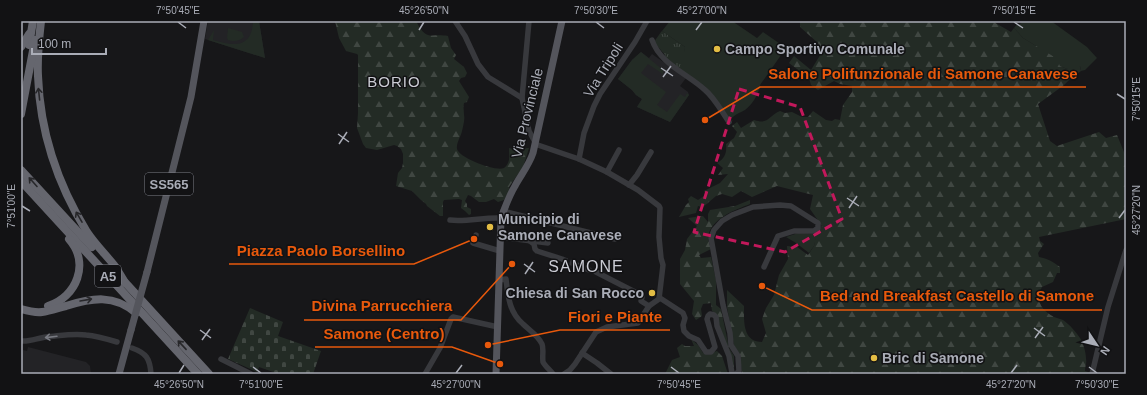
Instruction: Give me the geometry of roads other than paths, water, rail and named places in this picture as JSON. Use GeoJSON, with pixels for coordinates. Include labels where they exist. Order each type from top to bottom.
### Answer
{"type":"FeatureCollection","features":[{"type":"Feature","properties":{"kind":"highway"},"geometry":{"type":"LineString","coordinates":[[21,114],[31,59],[40,21]]}},
{"type":"Feature","properties":{"kind":"highway"},"geometry":{"type":"LineString","coordinates":[[40,21],[38,57],[39,93],[44,125],[52,157],[68,198],[91,238],[113,264],[125,283]]}},
{"type":"Feature","properties":{"kind":"highway"},"geometry":{"type":"LineString","coordinates":[[21,47],[26,40],[32,24]]}},
{"type":"Feature","properties":{"kind":"highway"},"geometry":{"type":"LineString","coordinates":[[21,87],[32,24]]}},
{"type":"Feature","properties":{"kind":"highway","name":"A5"},"geometry":{"type":"LineString","coordinates":[[21,170],[209,374]]}},
{"type":"Feature","properties":{"kind":"highway","name":"A5"},"geometry":{"type":"LineString","coordinates":[[21,181],[198,374]]}},
{"type":"Feature","properties":{"kind":"highway"},"geometry":{"type":"LineString","coordinates":[[21,304],[28,307],[40,308],[56,303],[62,300],[72,290],[78,277],[79,259],[71,241],[57,226],[39,201]]}},
{"type":"Feature","properties":{"kind":"highway"},"geometry":{"type":"LineString","coordinates":[[21,309],[42,312],[86,300],[100,299],[113,301],[132,309],[165,343],[177,352]]}},
{"type":"Feature","properties":{"kind":"main road","name":"SS565"},"geometry":{"type":"LineString","coordinates":[[119,374],[147,272],[190,97],[204,21]]}},
{"type":"Feature","properties":{"kind":"main road","name":"Via Provinciale"},"geometry":{"type":"LineString","coordinates":[[496,374],[502,215],[514,186],[532,157],[562,21]]}},
{"type":"Feature","properties":{"kind":"street"},"geometry":{"type":"LineString","coordinates":[[455,21],[471,47],[478,64],[488,78],[522,98]]}},
{"type":"Feature","properties":{"kind":"street"},"geometry":{"type":"LineString","coordinates":[[529,21],[522,98],[529,131],[535,143],[579,159],[607,172],[638,190],[659,206],[659,237],[663,265],[660,298],[649,306],[638,323],[607,327],[596,332],[570,370],[564,374]]}},
{"type":"Feature","properties":{"kind":"street","name":"Via Tripoli"},"geometry":{"type":"LineString","coordinates":[[579,159],[584,133],[594,106],[600,94],[635,42],[647,21]]}},
{"type":"Feature","properties":{"kind":"street"},"geometry":{"type":"LineString","coordinates":[[652,40],[653,44],[665,60],[708,92],[729,122]]}},
{"type":"Feature","properties":{"kind":"street"},"geometry":{"type":"LineString","coordinates":[[607,172],[619,150]]}},
{"type":"Feature","properties":{"kind":"street"},"geometry":{"type":"LineString","coordinates":[[629,185],[651,152]]}},
{"type":"Feature","properties":{"kind":"street"},"geometry":{"type":"LineString","coordinates":[[660,298],[682,313],[685,318],[683,324],[684,331],[689,336],[698,340],[706,352],[711,352],[714,347],[706,319],[710,314],[716,317],[717,326],[728,352],[732,373],[735,374],[739,371],[738,356],[731,345],[730,333],[710,238],[714,230],[722,221],[732,215],[748,208],[761,206],[791,206],[818,223],[818,228],[814,231],[794,232],[778,236],[764,267]]}},
{"type":"Feature","properties":{"kind":"street"},"geometry":{"type":"LineString","coordinates":[[450,220],[496,218],[502,215],[615,239]]}},
{"type":"Feature","properties":{"kind":"street"},"geometry":{"type":"LineString","coordinates":[[476,235],[473,244],[500,251]]}},
{"type":"Feature","properties":{"kind":"street"},"geometry":{"type":"LineString","coordinates":[[501,237],[548,243]]}},
{"type":"Feature","properties":{"kind":"street"},"geometry":{"type":"LineString","coordinates":[[530,241],[534,244],[537,251],[562,259]]}},
{"type":"Feature","properties":{"kind":"street"},"geometry":{"type":"LineString","coordinates":[[1092,374],[1108,307],[1126,250]]}},
{"type":"Feature","properties":{"kind":"street"},"geometry":{"type":"LineString","coordinates":[[577,265],[588,270]]}},
{"type":"Feature","properties":{"kind":"street"},"geometry":{"type":"LineString","coordinates":[[596,272],[635,292],[642,297],[641,301],[649,306]]}},
{"type":"Feature","properties":{"kind":"street"},"geometry":{"type":"LineString","coordinates":[[499,280],[506,279],[512,312],[543,345],[544,364],[553,374]]}},
{"type":"Feature","properties":{"kind":"street"},"geometry":{"type":"LineString","coordinates":[[425,374],[440,348],[452,317],[498,327]]}},
{"type":"Feature","properties":{"kind":"street"},"geometry":{"type":"LineString","coordinates":[[21,341],[72,334],[85,334],[116,342]]}},
{"type":"Feature","properties":{"kind":"street"},"geometry":{"type":"LineString","coordinates":[[132,348],[141,352],[147,357],[151,374]]}},
{"type":"Feature","properties":{"kind":"street"},"geometry":{"type":"LineString","coordinates":[[582,353],[611,374]]}},
{"type":"Feature","properties":{"kind":"street"},"geometry":{"type":"LineString","coordinates":[[221,359],[251,374]]}},
{"type":"Feature","properties":{"kind":"tunnel"},"geometry":{"type":"LineString","coordinates":[[562,259],[577,265]]}},
{"type":"Feature","properties":{"kind":"place","name":"Campo Sportivo Comunale"},"geometry":{"type":"Point","coordinates":[717,49]}},
{"type":"Feature","properties":{"kind":"place","name":"Salone Polifunzionale di Samone Canavese"},"geometry":{"type":"Point","coordinates":[705,120]}},
{"type":"Feature","properties":{"kind":"place","name":"Municipio di Samone Canavese"},"geometry":{"type":"Point","coordinates":[490,227]}},
{"type":"Feature","properties":{"kind":"place","name":"Piazza Paolo Borsellino"},"geometry":{"type":"Point","coordinates":[474,239]}},
{"type":"Feature","properties":{"kind":"place","name":"Divina Parrucchiera"},"geometry":{"type":"Point","coordinates":[512,264]}},
{"type":"Feature","properties":{"kind":"place","name":"Bed and Breakfast Castello di Samone"},"geometry":{"type":"Point","coordinates":[762,286]}},
{"type":"Feature","properties":{"kind":"place","name":"Chiesa di San Rocco"},"geometry":{"type":"Point","coordinates":[652,293]}},
{"type":"Feature","properties":{"kind":"place","name":"Fiori e Piante"},"geometry":{"type":"Point","coordinates":[488,345]}},
{"type":"Feature","properties":{"kind":"place","name":"Bric di Samone"},"geometry":{"type":"Point","coordinates":[874,358]}},
{"type":"Feature","properties":{"kind":"place","name":"Samone (Centro)"},"geometry":{"type":"Point","coordinates":[500,364]}},
{"type":"Feature","properties":{"kind":"district","name":"BORIO"},"geometry":{"type":"Point","coordinates":[394,82]}},
{"type":"Feature","properties":{"kind":"district","name":"SAMONE"},"geometry":{"type":"Point","coordinates":[586,266]}}]}
